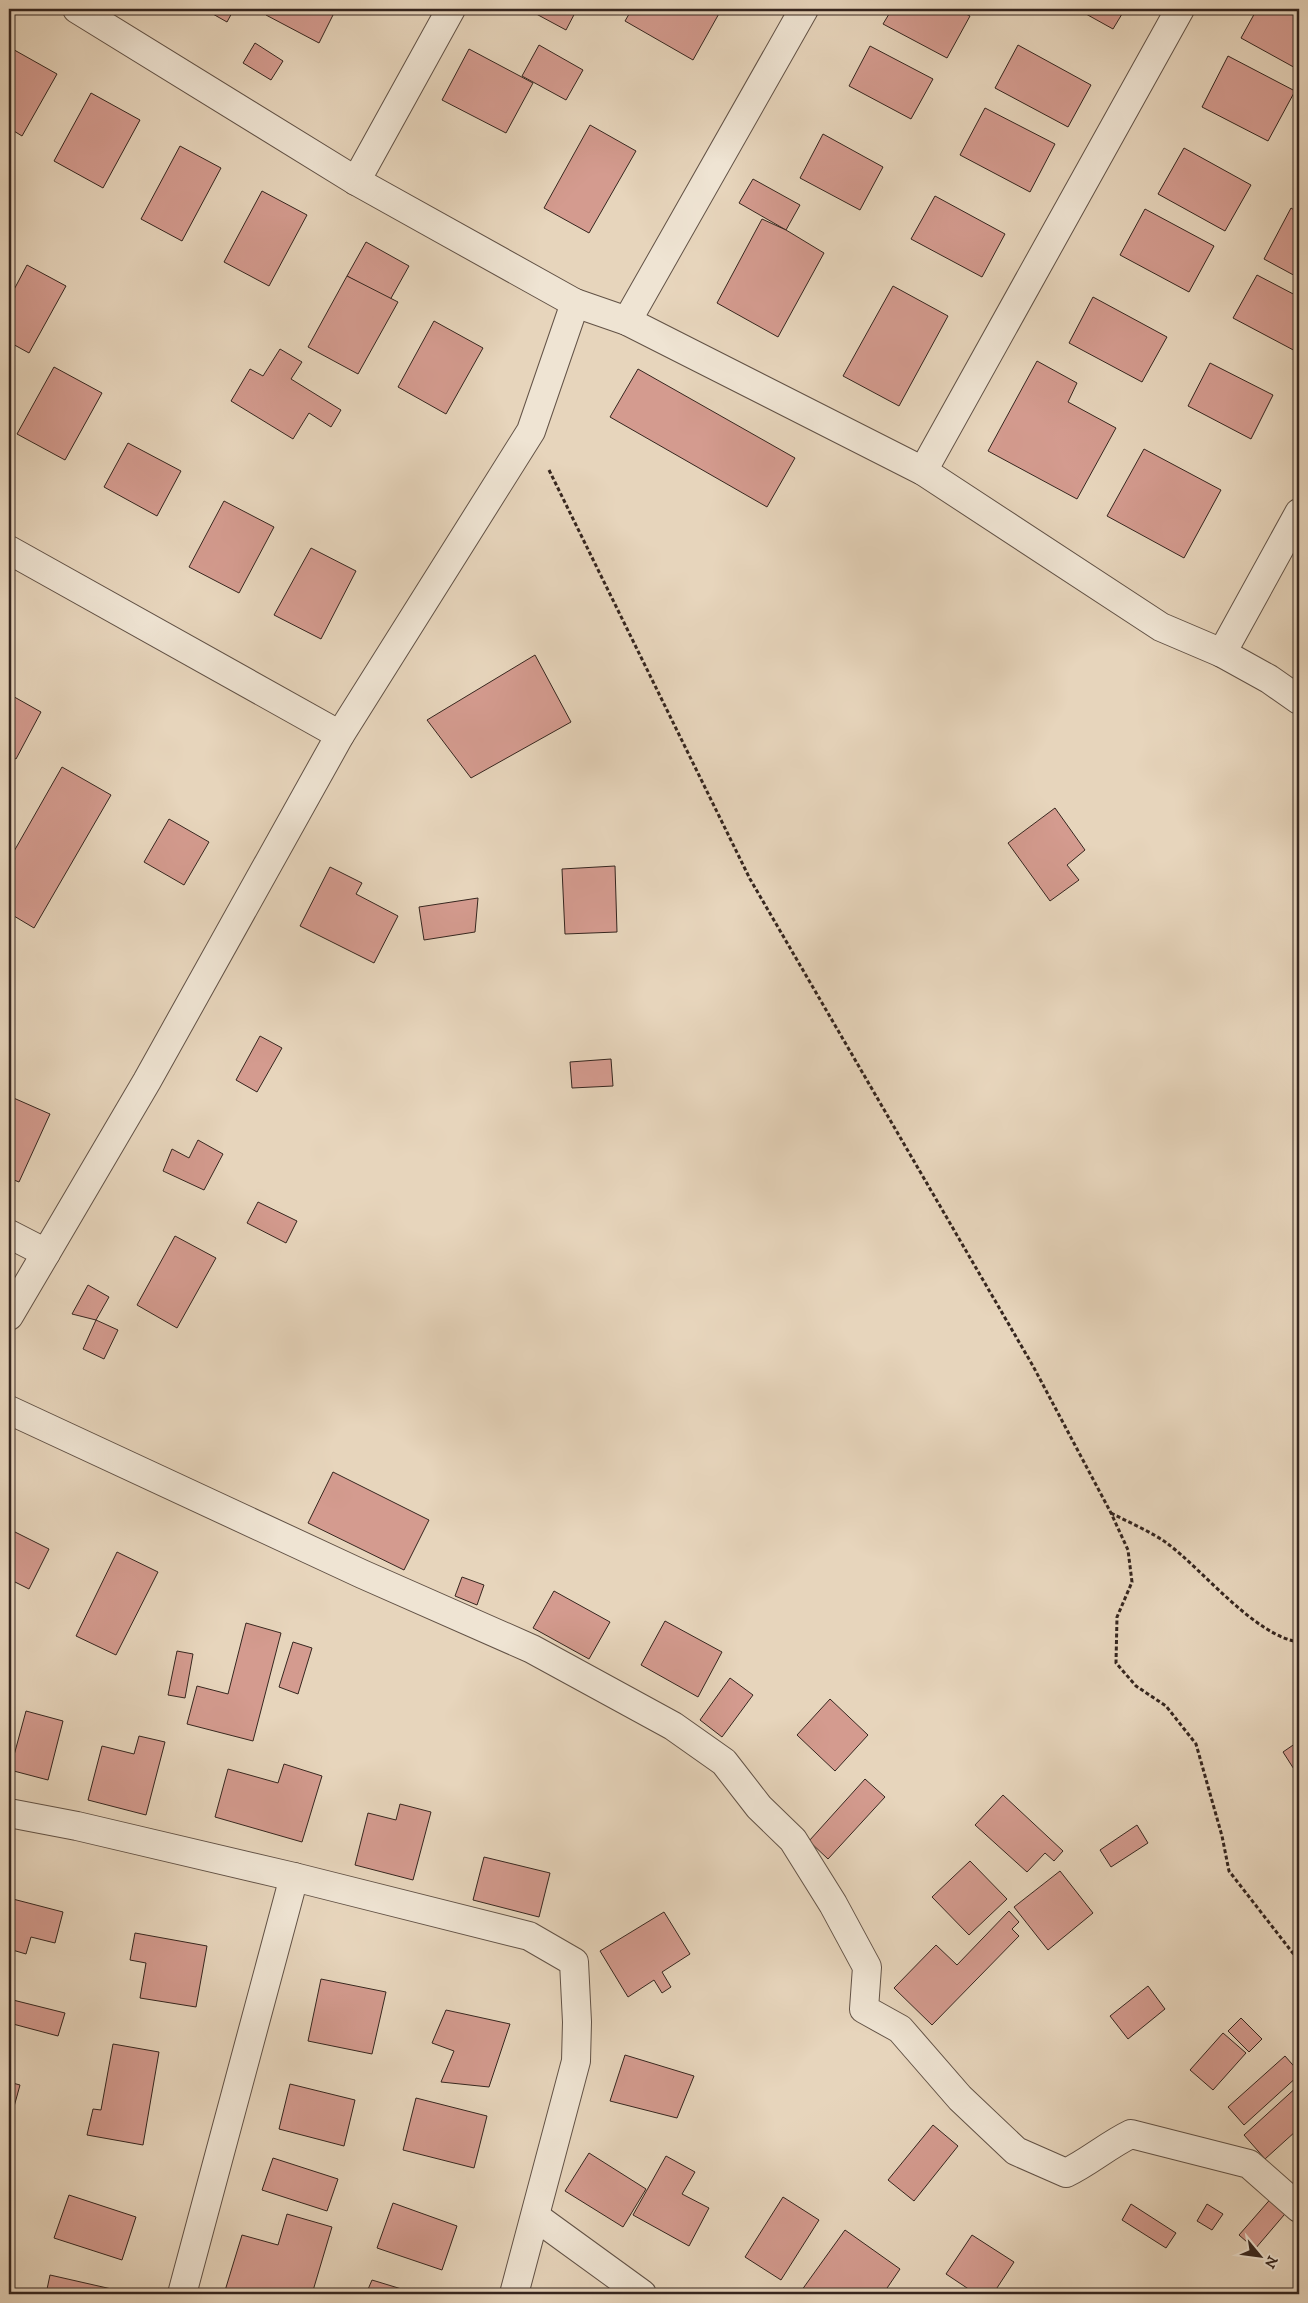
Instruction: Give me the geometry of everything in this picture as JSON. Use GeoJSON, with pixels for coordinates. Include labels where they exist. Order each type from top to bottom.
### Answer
{"type":"FeatureCollection","features":[{"type":"Feature","properties":{"kind":"street"},"geometry":{"type":"LineString","coordinates":[[77,9],[356,181],[575,304],[627,321],[923,471],[1161,627],[1222,654],[1269,679],[1299,700]]}},
{"type":"Feature","properties":{"kind":"street"},"geometry":{"type":"LineString","coordinates":[[356,181],[451,9]]}},
{"type":"Feature","properties":{"kind":"street"},"geometry":{"type":"LineString","coordinates":[[627,321],[804,9]]}},
{"type":"Feature","properties":{"kind":"street"},"geometry":{"type":"LineString","coordinates":[[923,471],[1180,9]]}},
{"type":"Feature","properties":{"kind":"street"},"geometry":{"type":"LineString","coordinates":[[9,1316],[147,1081],[340,736],[530,431],[575,304]]}},
{"type":"Feature","properties":{"kind":"street"},"geometry":{"type":"LineString","coordinates":[[1222,654],[1299,513]]}},
{"type":"Feature","properties":{"kind":"street"},"geometry":{"type":"LineString","coordinates":[[9,550],[340,736]]}},
{"type":"Feature","properties":{"kind":"street"},"geometry":{"type":"LineString","coordinates":[[9,1234],[46,1253]]}},
{"type":"Feature","properties":{"kind":"street"},"geometry":{"type":"LineString","coordinates":[[9,1410],[362,1574],[532,1649],[673,1726],[724,1762],[759,1807],[793,1840],[833,1904],[867,1967],[864,2009],[900,2029],[960,2098],[1016,2151],[1066,2173],[1131,2134],[1248,2164],[1299,2208]]}},
{"type":"Feature","properties":{"kind":"street"},"geometry":{"type":"LineString","coordinates":[[9,1813],[77,1826],[294,1877],[529,1936],[574,1962],[577,2022],[576,2061],[514,2294]]}},
{"type":"Feature","properties":{"kind":"street"},"geometry":{"type":"LineString","coordinates":[[182,2294],[294,1877]]}},
{"type":"Feature","properties":{"kind":"street"},"geometry":{"type":"LineString","coordinates":[[536,2217],[642,2294]]}},
{"type":"Feature","properties":{"kind":"path"},"geometry":{"type":"LineString","coordinates":[[530,431],[750,879],[1033,1366],[1111,1513],[1128,1550],[1132,1582],[1117,1617],[1116,1663],[1136,1686],[1166,1706],[1196,1744],[1222,1836],[1229,1871],[1299,1961]]}},
{"type":"Feature","properties":{"kind":"path"},"geometry":{"type":"LineString","coordinates":[[1111,1513],[1168,1544],[1217,1590],[1260,1624],[1290,1640],[1299,1642]]}},
{"type":"Feature","properties":{"kind":"building"},"geometry":{"type":"Polygon","coordinates":[[[204,9],[234,9],[227,22],[204,9]]]}},
{"type":"Feature","properties":{"kind":"building"},"geometry":{"type":"Polygon","coordinates":[[[269,9],[336,9],[319,43],[266,15],[269,9]]]}},
{"type":"Feature","properties":{"kind":"building"},"geometry":{"type":"Polygon","coordinates":[[[527,9],[577,9],[566,30],[527,9]]]}},
{"type":"Feature","properties":{"kind":"building"},"geometry":{"type":"Polygon","coordinates":[[[632,9],[721,10],[693,60],[625,21],[632,9]]]}},
{"type":"Feature","properties":{"kind":"building"},"geometry":{"type":"Polygon","coordinates":[[[892,9],[956,9],[970,16],[947,58],[883,24],[892,9]]]}},
{"type":"Feature","properties":{"kind":"building"},"geometry":{"type":"Polygon","coordinates":[[[1077,9],[1125,9],[1113,29],[1077,9]]]}},
{"type":"Feature","properties":{"kind":"building"},"geometry":{"type":"Polygon","coordinates":[[[1257,9],[1286,9],[1299,16],[1299,70],[1241,38],[1257,9]]]}},
{"type":"Feature","properties":{"kind":"building"},"geometry":{"type":"Polygon","coordinates":[[[255,43],[283,61],[271,80],[243,63],[255,43]]]}},
{"type":"Feature","properties":{"kind":"building"},"geometry":{"type":"Polygon","coordinates":[[[539,45],[583,70],[566,100],[522,76],[539,45]]]}},
{"type":"Feature","properties":{"kind":"building"},"geometry":{"type":"Polygon","coordinates":[[[1018,45],[1091,85],[1068,127],[995,88],[1018,45]]]}},
{"type":"Feature","properties":{"kind":"building"},"geometry":{"type":"Polygon","coordinates":[[[870,46],[933,79],[911,119],[849,86],[870,46]]]}},
{"type":"Feature","properties":{"kind":"building"},"geometry":{"type":"Polygon","coordinates":[[[9,47],[57,74],[22,136],[9,128],[9,47]]]}},
{"type":"Feature","properties":{"kind":"building"},"geometry":{"type":"Polygon","coordinates":[[[469,49],[533,83],[506,133],[442,100],[469,49]]]}},
{"type":"Feature","properties":{"kind":"building"},"geometry":{"type":"Polygon","coordinates":[[[1228,56],[1295,91],[1268,141],[1202,107],[1228,56]]]}},
{"type":"Feature","properties":{"kind":"building"},"geometry":{"type":"Polygon","coordinates":[[[91,93],[140,120],[103,188],[54,161],[91,93]]]}},
{"type":"Feature","properties":{"kind":"building"},"geometry":{"type":"Polygon","coordinates":[[[985,108],[1055,144],[1030,192],[960,155],[985,108]]]}},
{"type":"Feature","properties":{"kind":"building"},"geometry":{"type":"Polygon","coordinates":[[[590,125],[636,151],[589,233],[544,208],[590,125]]]}},
{"type":"Feature","properties":{"kind":"building"},"geometry":{"type":"Polygon","coordinates":[[[823,134],[883,167],[860,210],[800,178],[823,134]]]}},
{"type":"Feature","properties":{"kind":"building"},"geometry":{"type":"Polygon","coordinates":[[[180,146],[221,168],[182,241],[141,219],[180,146]]]}},
{"type":"Feature","properties":{"kind":"building"},"geometry":{"type":"Polygon","coordinates":[[[1184,148],[1251,185],[1225,231],[1158,194],[1184,148]]]}},
{"type":"Feature","properties":{"kind":"building"},"geometry":{"type":"Polygon","coordinates":[[[753,179],[800,205],[786,230],[739,203],[753,179]]]}},
{"type":"Feature","properties":{"kind":"building"},"geometry":{"type":"Polygon","coordinates":[[[262,191],[307,215],[269,286],[224,262],[262,191]]]}},
{"type":"Feature","properties":{"kind":"building"},"geometry":{"type":"Polygon","coordinates":[[[935,196],[1005,234],[982,277],[911,239],[935,196]]]}},
{"type":"Feature","properties":{"kind":"building"},"geometry":{"type":"Polygon","coordinates":[[[1291,208],[1299,213],[1299,278],[1264,259],[1291,208]]]}},
{"type":"Feature","properties":{"kind":"building"},"geometry":{"type":"Polygon","coordinates":[[[1145,209],[1214,246],[1189,292],[1120,255],[1145,209]]]}},
{"type":"Feature","properties":{"kind":"building"},"geometry":{"type":"Polygon","coordinates":[[[762,219],[786,230],[824,253],[778,337],[717,303],[762,219]]]}},
{"type":"Feature","properties":{"kind":"building"},"geometry":{"type":"Polygon","coordinates":[[[366,242],[409,266],[390,300],[347,276],[366,242]]]}},
{"type":"Feature","properties":{"kind":"building"},"geometry":{"type":"Polygon","coordinates":[[[27,265],[66,286],[29,353],[9,342],[9,299],[27,265]]]}},
{"type":"Feature","properties":{"kind":"building"},"geometry":{"type":"Polygon","coordinates":[[[1257,275],[1299,297],[1299,353],[1233,318],[1257,275]]]}},
{"type":"Feature","properties":{"kind":"building"},"geometry":{"type":"Polygon","coordinates":[[[347,276],[398,302],[358,374],[308,347],[347,276]]]}},
{"type":"Feature","properties":{"kind":"building"},"geometry":{"type":"Polygon","coordinates":[[[893,286],[948,316],[899,406],[843,376],[893,286]]]}},
{"type":"Feature","properties":{"kind":"building"},"geometry":{"type":"Polygon","coordinates":[[[1093,297],[1167,337],[1142,382],[1069,343],[1093,297]]]}},
{"type":"Feature","properties":{"kind":"building"},"geometry":{"type":"Polygon","coordinates":[[[434,321],[483,348],[446,414],[398,387],[434,321]]]}},
{"type":"Feature","properties":{"kind":"building"},"geometry":{"type":"Polygon","coordinates":[[[280,349],[302,362],[291,379],[341,410],[331,427],[309,413],[293,439],[231,401],[250,369],[263,376],[280,349]]]}},
{"type":"Feature","properties":{"kind":"building"},"geometry":{"type":"Polygon","coordinates":[[[1037,361],[1077,383],[1068,402],[1116,428],[1077,499],[988,451],[1037,361]]]}},
{"type":"Feature","properties":{"kind":"building"},"geometry":{"type":"Polygon","coordinates":[[[1210,363],[1273,395],[1251,439],[1188,406],[1210,363]]]}},
{"type":"Feature","properties":{"kind":"building"},"geometry":{"type":"Polygon","coordinates":[[[54,367],[102,393],[65,460],[17,434],[54,367]]]}},
{"type":"Feature","properties":{"kind":"building"},"geometry":{"type":"Polygon","coordinates":[[[638,369],[795,458],[767,507],[610,417],[638,369]]]}},
{"type":"Feature","properties":{"kind":"building"},"geometry":{"type":"Polygon","coordinates":[[[128,443],[181,471],[157,516],[104,487],[128,443]]]}},
{"type":"Feature","properties":{"kind":"building"},"geometry":{"type":"Polygon","coordinates":[[[1144,449],[1221,490],[1184,558],[1107,516],[1144,449]]]}},
{"type":"Feature","properties":{"kind":"building"},"geometry":{"type":"Polygon","coordinates":[[[224,501],[274,527],[239,593],[189,567],[224,501]]]}},
{"type":"Feature","properties":{"kind":"building"},"geometry":{"type":"Polygon","coordinates":[[[311,548],[356,571],[321,639],[274,615],[311,548]]]}},
{"type":"Feature","properties":{"kind":"building"},"geometry":{"type":"Polygon","coordinates":[[[535,655],[571,722],[471,778],[427,720],[535,655]]]}},
{"type":"Feature","properties":{"kind":"building"},"geometry":{"type":"Polygon","coordinates":[[[9,694],[41,712],[16,759],[9,755],[9,694]]]}},
{"type":"Feature","properties":{"kind":"building"},"geometry":{"type":"Polygon","coordinates":[[[62,767],[111,795],[34,928],[9,913],[9,860],[62,767]]]}},
{"type":"Feature","properties":{"kind":"building"},"geometry":{"type":"Polygon","coordinates":[[[1055,808],[1085,850],[1067,865],[1079,880],[1050,901],[1008,843],[1055,808]]]}},
{"type":"Feature","properties":{"kind":"building"},"geometry":{"type":"Polygon","coordinates":[[[169,819],[209,842],[184,885],[144,862],[169,819]]]}},
{"type":"Feature","properties":{"kind":"building"},"geometry":{"type":"Polygon","coordinates":[[[615,866],[617,932],[565,934],[562,869],[615,866]]]}},
{"type":"Feature","properties":{"kind":"building"},"geometry":{"type":"Polygon","coordinates":[[[330,867],[362,883],[356,894],[398,916],[374,963],[300,926],[330,867]]]}},
{"type":"Feature","properties":{"kind":"building"},"geometry":{"type":"Polygon","coordinates":[[[478,898],[475,932],[424,940],[419,907],[478,898]]]}},
{"type":"Feature","properties":{"kind":"building"},"geometry":{"type":"Polygon","coordinates":[[[260,1036],[282,1048],[257,1092],[236,1080],[260,1036]]]}},
{"type":"Feature","properties":{"kind":"building"},"geometry":{"type":"Polygon","coordinates":[[[611,1059],[613,1086],[572,1088],[570,1062],[611,1059]]]}},
{"type":"Feature","properties":{"kind":"building"},"geometry":{"type":"Polygon","coordinates":[[[9,1096],[50,1114],[19,1182],[9,1178],[9,1096]]]}},
{"type":"Feature","properties":{"kind":"building"},"geometry":{"type":"Polygon","coordinates":[[[198,1140],[223,1154],[204,1190],[163,1171],[172,1149],[189,1158],[198,1140]]]}},
{"type":"Feature","properties":{"kind":"building"},"geometry":{"type":"Polygon","coordinates":[[[258,1202],[297,1221],[286,1243],[247,1223],[258,1202]]]}},
{"type":"Feature","properties":{"kind":"building"},"geometry":{"type":"Polygon","coordinates":[[[175,1236],[216,1258],[177,1328],[137,1305],[175,1236]]]}},
{"type":"Feature","properties":{"kind":"building"},"geometry":{"type":"Polygon","coordinates":[[[88,1285],[109,1297],[96,1320],[72,1314],[88,1285]]]}},
{"type":"Feature","properties":{"kind":"building"},"geometry":{"type":"Polygon","coordinates":[[[96,1320],[118,1330],[104,1359],[83,1349],[96,1320]]]}},
{"type":"Feature","properties":{"kind":"building"},"geometry":{"type":"Polygon","coordinates":[[[333,1472],[429,1520],[404,1570],[308,1523],[333,1472]]]}},
{"type":"Feature","properties":{"kind":"building"},"geometry":{"type":"Polygon","coordinates":[[[9,1529],[49,1549],[29,1589],[9,1579],[9,1529]]]}},
{"type":"Feature","properties":{"kind":"building"},"geometry":{"type":"Polygon","coordinates":[[[117,1552],[158,1572],[116,1655],[76,1636],[117,1552]]]}},
{"type":"Feature","properties":{"kind":"building"},"geometry":{"type":"Polygon","coordinates":[[[462,1577],[484,1585],[477,1605],[455,1596],[462,1577]]]}},
{"type":"Feature","properties":{"kind":"building"},"geometry":{"type":"Polygon","coordinates":[[[554,1591],[610,1622],[589,1659],[533,1628],[554,1591]]]}},
{"type":"Feature","properties":{"kind":"building"},"geometry":{"type":"Polygon","coordinates":[[[665,1621],[722,1652],[698,1697],[641,1665],[665,1621]]]}},
{"type":"Feature","properties":{"kind":"building"},"geometry":{"type":"Polygon","coordinates":[[[246,1623],[281,1633],[253,1741],[187,1724],[197,1686],[228,1694],[246,1623]]]}},
{"type":"Feature","properties":{"kind":"building"},"geometry":{"type":"Polygon","coordinates":[[[293,1642],[312,1648],[298,1694],[279,1687],[293,1642]]]}},
{"type":"Feature","properties":{"kind":"building"},"geometry":{"type":"Polygon","coordinates":[[[177,1651],[193,1654],[185,1698],[168,1695],[177,1651]]]}},
{"type":"Feature","properties":{"kind":"building"},"geometry":{"type":"Polygon","coordinates":[[[730,1678],[753,1695],[722,1737],[700,1720],[730,1678]]]}},
{"type":"Feature","properties":{"kind":"building"},"geometry":{"type":"Polygon","coordinates":[[[830,1699],[868,1735],[835,1771],[797,1735],[830,1699]]]}},
{"type":"Feature","properties":{"kind":"building"},"geometry":{"type":"Polygon","coordinates":[[[26,1711],[63,1721],[48,1780],[10,1770],[26,1711]]]}},
{"type":"Feature","properties":{"kind":"building"},"geometry":{"type":"Polygon","coordinates":[[[139,1736],[165,1742],[146,1815],[88,1800],[102,1746],[134,1754],[139,1736]]]}},
{"type":"Feature","properties":{"kind":"building"},"geometry":{"type":"Polygon","coordinates":[[[1299,1741],[1299,1777],[1283,1752],[1299,1741]]]}},
{"type":"Feature","properties":{"kind":"building"},"geometry":{"type":"Polygon","coordinates":[[[284,1764],[322,1776],[302,1842],[215,1817],[228,1769],[278,1783],[284,1764]]]}},
{"type":"Feature","properties":{"kind":"building"},"geometry":{"type":"Polygon","coordinates":[[[865,1779],[885,1797],[828,1859],[809,1841],[865,1779]]]}},
{"type":"Feature","properties":{"kind":"building"},"geometry":{"type":"Polygon","coordinates":[[[1003,1795],[1063,1851],[1054,1861],[1045,1853],[1027,1872],[975,1825],[1003,1795]]]}},
{"type":"Feature","properties":{"kind":"building"},"geometry":{"type":"Polygon","coordinates":[[[400,1804],[431,1812],[413,1880],[355,1865],[368,1813],[396,1820],[400,1804]]]}},
{"type":"Feature","properties":{"kind":"building"},"geometry":{"type":"Polygon","coordinates":[[[1137,1825],[1148,1843],[1111,1867],[1100,1850],[1137,1825]]]}},
{"type":"Feature","properties":{"kind":"building"},"geometry":{"type":"Polygon","coordinates":[[[484,1857],[550,1873],[539,1917],[473,1900],[484,1857]]]}},
{"type":"Feature","properties":{"kind":"building"},"geometry":{"type":"Polygon","coordinates":[[[970,1861],[1007,1899],[969,1935],[932,1897],[970,1861]]]}},
{"type":"Feature","properties":{"kind":"building"},"geometry":{"type":"Polygon","coordinates":[[[1060,1871],[1093,1913],[1048,1950],[1014,1907],[1060,1871]]]}},
{"type":"Feature","properties":{"kind":"building"},"geometry":{"type":"Polygon","coordinates":[[[9,1898],[63,1912],[55,1943],[31,1937],[26,1954],[9,1949],[9,1898]]]}},
{"type":"Feature","properties":{"kind":"building"},"geometry":{"type":"Polygon","coordinates":[[[1009,1911],[1019,1922],[1012,1929],[1019,1936],[932,2025],[894,1988],[936,1945],[957,1965],[1009,1911]]]}},
{"type":"Feature","properties":{"kind":"building"},"geometry":{"type":"Polygon","coordinates":[[[664,1912],[690,1954],[662,1972],[671,1987],[662,1993],[654,1980],[628,1997],[600,1951],[664,1912]]]}},
{"type":"Feature","properties":{"kind":"building"},"geometry":{"type":"Polygon","coordinates":[[[135,1933],[207,1946],[196,2007],[140,1998],[146,1963],[130,1960],[135,1933]]]}},
{"type":"Feature","properties":{"kind":"building"},"geometry":{"type":"Polygon","coordinates":[[[321,1979],[386,1992],[372,2054],[308,2041],[321,1979]]]}},
{"type":"Feature","properties":{"kind":"building"},"geometry":{"type":"Polygon","coordinates":[[[1148,1986],[1165,2009],[1128,2039],[1110,2016],[1148,1986]]]}},
{"type":"Feature","properties":{"kind":"building"},"geometry":{"type":"Polygon","coordinates":[[[9,1999],[65,2013],[58,2036],[13,2024],[9,2042],[9,1999]]]}},
{"type":"Feature","properties":{"kind":"building"},"geometry":{"type":"Polygon","coordinates":[[[446,2010],[510,2024],[489,2087],[441,2082],[454,2051],[432,2043],[446,2010]]]}},
{"type":"Feature","properties":{"kind":"building"},"geometry":{"type":"Polygon","coordinates":[[[1241,2018],[1262,2039],[1249,2052],[1228,2031],[1241,2018]]]}},
{"type":"Feature","properties":{"kind":"building"},"geometry":{"type":"Polygon","coordinates":[[[1223,2033],[1246,2053],[1213,2090],[1190,2070],[1223,2033]]]}},
{"type":"Feature","properties":{"kind":"building"},"geometry":{"type":"Polygon","coordinates":[[[113,2044],[159,2052],[143,2145],[87,2135],[93,2109],[101,2110],[113,2044]]]}},
{"type":"Feature","properties":{"kind":"building"},"geometry":{"type":"Polygon","coordinates":[[[625,2055],[694,2076],[677,2118],[610,2101],[625,2055]]]}},
{"type":"Feature","properties":{"kind":"building"},"geometry":{"type":"Polygon","coordinates":[[[1285,2056],[1299,2072],[1299,2075],[1244,2125],[1228,2107],[1285,2056]]]}},
{"type":"Feature","properties":{"kind":"building"},"geometry":{"type":"Polygon","coordinates":[[[9,2082],[20,2085],[12,2114],[9,2114],[9,2082]]]}},
{"type":"Feature","properties":{"kind":"building"},"geometry":{"type":"Polygon","coordinates":[[[290,2084],[355,2100],[344,2146],[279,2129],[290,2084]]]}},
{"type":"Feature","properties":{"kind":"building"},"geometry":{"type":"Polygon","coordinates":[[[1299,2085],[1299,2134],[1296,2131],[1265,2159],[1244,2135],[1299,2085]]]}},
{"type":"Feature","properties":{"kind":"building"},"geometry":{"type":"Polygon","coordinates":[[[416,2098],[487,2116],[474,2168],[403,2150],[416,2098]]]}},
{"type":"Feature","properties":{"kind":"building"},"geometry":{"type":"Polygon","coordinates":[[[933,2125],[958,2146],[914,2201],[888,2180],[933,2125]]]}},
{"type":"Feature","properties":{"kind":"building"},"geometry":{"type":"Polygon","coordinates":[[[589,2153],[646,2189],[623,2227],[565,2191],[589,2153]]]}},
{"type":"Feature","properties":{"kind":"building"},"geometry":{"type":"Polygon","coordinates":[[[666,2156],[695,2172],[682,2194],[709,2208],[689,2246],[633,2215],[666,2156]]]}},
{"type":"Feature","properties":{"kind":"building"},"geometry":{"type":"Polygon","coordinates":[[[273,2158],[338,2179],[327,2211],[262,2190],[273,2158]]]}},
{"type":"Feature","properties":{"kind":"building"},"geometry":{"type":"Polygon","coordinates":[[[69,2195],[136,2217],[122,2260],[54,2238],[69,2195]]]}},
{"type":"Feature","properties":{"kind":"building"},"geometry":{"type":"Polygon","coordinates":[[[1274,2195],[1290,2208],[1255,2249],[1239,2235],[1274,2195]]]}},
{"type":"Feature","properties":{"kind":"building"},"geometry":{"type":"Polygon","coordinates":[[[783,2197],[819,2220],[781,2280],[745,2257],[783,2197]]]}},
{"type":"Feature","properties":{"kind":"building"},"geometry":{"type":"Polygon","coordinates":[[[393,2203],[457,2226],[442,2270],[377,2248],[393,2203]]]}},
{"type":"Feature","properties":{"kind":"building"},"geometry":{"type":"Polygon","coordinates":[[[1131,2204],[1176,2233],[1166,2248],[1122,2220],[1131,2204]]]}},
{"type":"Feature","properties":{"kind":"building"},"geometry":{"type":"Polygon","coordinates":[[[1207,2204],[1223,2214],[1212,2230],[1197,2221],[1207,2204]]]}},
{"type":"Feature","properties":{"kind":"building"},"geometry":{"type":"Polygon","coordinates":[[[287,2214],[332,2227],[312,2294],[224,2294],[242,2235],[278,2245],[287,2214]]]}},
{"type":"Feature","properties":{"kind":"building"},"geometry":{"type":"Polygon","coordinates":[[[845,2230],[900,2269],[883,2294],[799,2294],[845,2230]]]}},
{"type":"Feature","properties":{"kind":"building"},"geometry":{"type":"Polygon","coordinates":[[[972,2235],[1014,2262],[993,2294],[976,2294],[946,2274],[972,2235]]]}},
{"type":"Feature","properties":{"kind":"building"},"geometry":{"type":"Polygon","coordinates":[[[50,2275],[116,2290],[115,2294],[46,2294],[50,2275]]]}},
{"type":"Feature","properties":{"kind":"building"},"geometry":{"type":"Polygon","coordinates":[[[372,2280],[418,2294],[366,2294],[372,2280]]]}}]}
